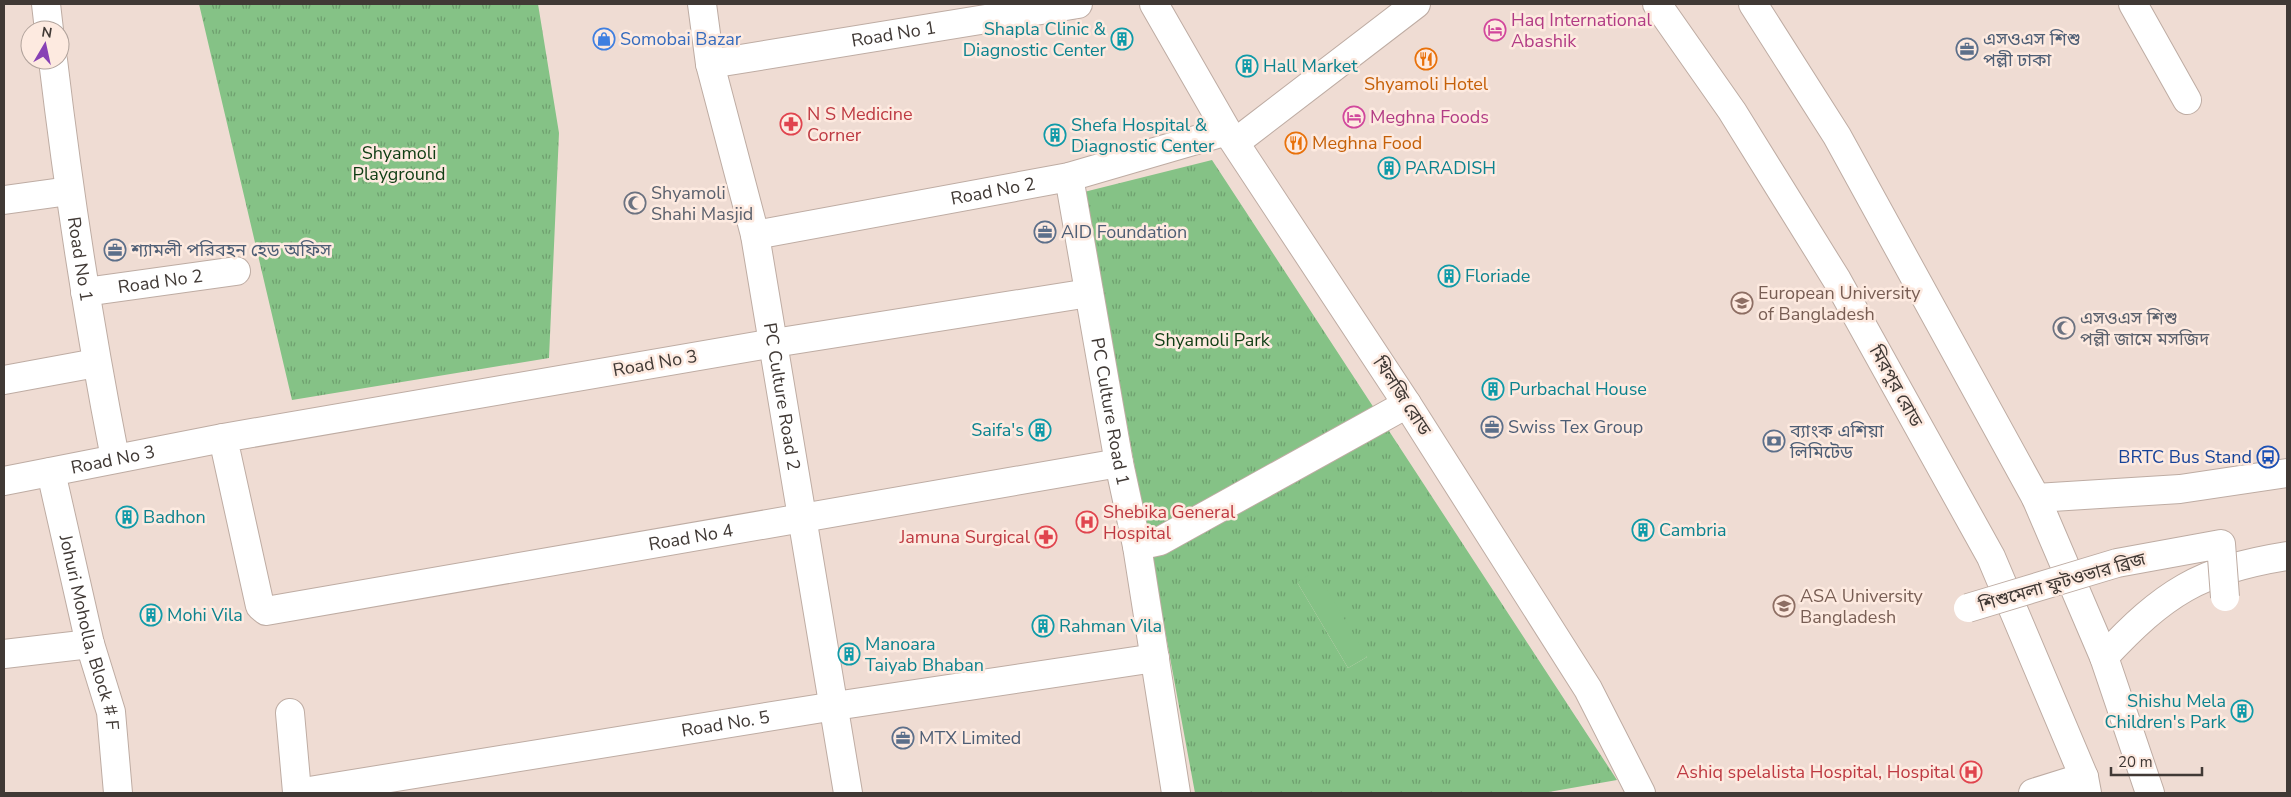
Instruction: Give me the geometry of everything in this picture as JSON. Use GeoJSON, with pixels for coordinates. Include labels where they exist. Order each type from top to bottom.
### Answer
{"type":"FeatureCollection","features":[{"type":"Feature","properties":{"kind":"main road"},"geometry":{"type":"LineString","coordinates":[[46,4],[48,20]]}},
{"type":"Feature","properties":{"kind":"main road","name":"PC Culture Road 2"},"geometry":{"type":"LineString","coordinates":[[702,4],[710,64],[755,236],[774,343],[800,517],[835,706],[848,793]]}},
{"type":"Feature","properties":{"kind":"main road","name":"Road No 1"},"geometry":{"type":"LineString","coordinates":[[710,64],[1078,4]]}},
{"type":"Feature","properties":{"kind":"main road","name":"খিলজি রোড"},"geometry":{"type":"LineString","coordinates":[[1154,4],[1232,137],[1407,404],[1588,688],[1640,793]]}},
{"type":"Feature","properties":{"kind":"main road"},"geometry":{"type":"LineString","coordinates":[[1232,137],[1416,4]]}},
{"type":"Feature","properties":{"kind":"main road","name":"মিরপুর রোড"},"geometry":{"type":"LineString","coordinates":[[1657,4],[1732,111],[1836,280],[1991,557],[2086,785]]}},
{"type":"Feature","properties":{"kind":"main road"},"geometry":{"type":"LineString","coordinates":[[1753,4],[1837,136],[2036,498],[2104,657],[2150,793]]}},
{"type":"Feature","properties":{"kind":"main road"},"geometry":{"type":"LineString","coordinates":[[2133,4],[2187,100]]}},
{"type":"Feature","properties":{"kind":"main road","name":"Road No 1"},"geometry":{"type":"LineString","coordinates":[[54,70],[68,191],[96,363],[115,458]]}},
{"type":"Feature","properties":{"kind":"main road","name":"Road No 2"},"geometry":{"type":"LineString","coordinates":[[755,236],[1069,177],[1232,137]]}},
{"type":"Feature","properties":{"kind":"main road","name":"PC Culture Road 1"},"geometry":{"type":"LineString","coordinates":[[1069,177],[1119,463],[1137,546],[1176,793]]}},
{"type":"Feature","properties":{"kind":"main road"},"geometry":{"type":"LineString","coordinates":[[4,200],[68,191]]}},
{"type":"Feature","properties":{"kind":"main road","name":"Road No 2"},"geometry":{"type":"LineString","coordinates":[[85,292],[236,271]]}},
{"type":"Feature","properties":{"kind":"main road","name":"Road No 3"},"geometry":{"type":"LineString","coordinates":[[4,481],[223,438],[774,343],[1089,294]]}},
{"type":"Feature","properties":{"kind":"main road"},"geometry":{"type":"LineString","coordinates":[[4,380],[96,363]]}},
{"type":"Feature","properties":{"kind":"main road"},"geometry":{"type":"LineString","coordinates":[[1137,546],[1160,541],[1407,404]]}},
{"type":"Feature","properties":{"kind":"main road","name":"Road No 4"},"geometry":{"type":"LineString","coordinates":[[223,438],[262,610],[276,610],[800,517],[1119,463]]}},
{"type":"Feature","properties":{"kind":"main road","name":"Johuri Moholla, Block # F"},"geometry":{"type":"LineString","coordinates":[[51,472],[90,644],[111,712],[118,793]]}},
{"type":"Feature","properties":{"kind":"main road"},"geometry":{"type":"LineString","coordinates":[[2036,498],[2180,489],[2287,473]]}},
{"type":"Feature","properties":{"kind":"main road","name":"শিশুমেলা ফুটওভার ব্রিজ"},"geometry":{"type":"LineString","coordinates":[[1968,608],[2117,563],[2221,544],[2225,597]]}},
{"type":"Feature","properties":{"kind":"main road"},"geometry":{"type":"LineString","coordinates":[[2104,657],[2135,624],[2158,605],[2189,584],[2219,571],[2287,556]]}},
{"type":"Feature","properties":{"kind":"main road"},"geometry":{"type":"LineString","coordinates":[[4,654],[90,644]]}},
{"type":"Feature","properties":{"kind":"main road","name":"Road No. 5"},"geometry":{"type":"LineString","coordinates":[[297,793],[835,706],[1155,658]]}},
{"type":"Feature","properties":{"kind":"main road"},"geometry":{"type":"LineString","coordinates":[[290,713],[297,793]]}},
{"type":"Feature","properties":{"kind":"main road"},"geometry":{"type":"LineString","coordinates":[[2033,793],[2086,785]]}},
{"type":"Feature","properties":{"kind":"green space","name":"Shyamoli Playground"},"geometry":{"type":"Polygon","coordinates":[[[199,4],[538,4],[559,133],[549,358],[292,400],[199,4]]]}},
{"type":"Feature","properties":{"kind":"green space","name":"Shyamoli Park"},"geometry":{"type":"Polygon","coordinates":[[[1212,160],[1617,780],[1543,793],[1195,793],[1084,192],[1212,160]],[[1297,582],[1348,668],[1367,657],[1297,582]]]}},
{"type":"Feature","properties":{"kind":"green space"},"geometry":{"type":"Polygon","coordinates":[[[1316,571],[1367,657],[1348,668],[1297,582],[1316,571]]]}},
{"type":"Feature","properties":{"kind":"place","name":"Haq International Abashik"},"geometry":{"type":"Point","coordinates":[1495,30]}},
{"type":"Feature","properties":{"kind":"place","name":"Somobai Bazar"},"geometry":{"type":"Point","coordinates":[604,39]}},
{"type":"Feature","properties":{"kind":"place","name":"Shapla Clinic & Diagnostic Center"},"geometry":{"type":"Point","coordinates":[1122,39]}},
{"type":"Feature","properties":{"kind":"place","name":"এসওএস শিশু পল্লী ঢাকা"},"geometry":{"type":"Point","coordinates":[1967,49]}},
{"type":"Feature","properties":{"kind":"place","name":"Shyamoli Hotel"},"geometry":{"type":"Point","coordinates":[1426,59]}},
{"type":"Feature","properties":{"kind":"place","name":"Hall Market"},"geometry":{"type":"Point","coordinates":[1247,66]}},
{"type":"Feature","properties":{"kind":"place","name":"Meghna Foods"},"geometry":{"type":"Point","coordinates":[1354,117]}},
{"type":"Feature","properties":{"kind":"place","name":"N S Medicine Corner"},"geometry":{"type":"Point","coordinates":[791,124]}},
{"type":"Feature","properties":{"kind":"place","name":"Shefa Hospital & Diagnostic Center"},"geometry":{"type":"Point","coordinates":[1055,135]}},
{"type":"Feature","properties":{"kind":"place","name":"Meghna Food"},"geometry":{"type":"Point","coordinates":[1296,143]}},
{"type":"Feature","properties":{"kind":"place","name":"PARADISH"},"geometry":{"type":"Point","coordinates":[1389,168]}},
{"type":"Feature","properties":{"kind":"place","name":"Shyamoli Shahi Masjid"},"geometry":{"type":"Point","coordinates":[635,203]}},
{"type":"Feature","properties":{"kind":"place","name":"AID Foundation"},"geometry":{"type":"Point","coordinates":[1045,232]}},
{"type":"Feature","properties":{"kind":"place","name":"শ্যামলী পরিবহন হেড অফিস"},"geometry":{"type":"Point","coordinates":[115,250]}},
{"type":"Feature","properties":{"kind":"place","name":"Floriade"},"geometry":{"type":"Point","coordinates":[1449,276]}},
{"type":"Feature","properties":{"kind":"place","name":"European University of Bangladesh"},"geometry":{"type":"Point","coordinates":[1742,303]}},
{"type":"Feature","properties":{"kind":"place","name":"এসওএস শিশু পল্লী জামে মসজিদ"},"geometry":{"type":"Point","coordinates":[2064,328]}},
{"type":"Feature","properties":{"kind":"place","name":"Purbachal House"},"geometry":{"type":"Point","coordinates":[1493,389]}},
{"type":"Feature","properties":{"kind":"place","name":"Swiss Tex Group"},"geometry":{"type":"Point","coordinates":[1492,427]}},
{"type":"Feature","properties":{"kind":"place","name":"Saifa's"},"geometry":{"type":"Point","coordinates":[1040,430]}},
{"type":"Feature","properties":{"kind":"place","name":"ব্যাংক এশিয়া লিমিটেড"},"geometry":{"type":"Point","coordinates":[1774,441]}},
{"type":"Feature","properties":{"kind":"place","name":"BRTC Bus Stand"},"geometry":{"type":"Point","coordinates":[2268,457]}},
{"type":"Feature","properties":{"kind":"place","name":"Badhon"},"geometry":{"type":"Point","coordinates":[127,517]}},
{"type":"Feature","properties":{"kind":"place","name":"Shebika General Hospital"},"geometry":{"type":"Point","coordinates":[1087,522]}},
{"type":"Feature","properties":{"kind":"place","name":"Cambria"},"geometry":{"type":"Point","coordinates":[1643,530]}},
{"type":"Feature","properties":{"kind":"place","name":"Jamuna Surgical"},"geometry":{"type":"Point","coordinates":[1046,537]}},
{"type":"Feature","properties":{"kind":"place","name":"ASA University Bangladesh"},"geometry":{"type":"Point","coordinates":[1784,606]}},
{"type":"Feature","properties":{"kind":"place","name":"Mohi Vila"},"geometry":{"type":"Point","coordinates":[151,615]}},
{"type":"Feature","properties":{"kind":"place","name":"Rahman Vila"},"geometry":{"type":"Point","coordinates":[1043,626]}},
{"type":"Feature","properties":{"kind":"place","name":"Manoara Taiyab Bhaban"},"geometry":{"type":"Point","coordinates":[849,654]}},
{"type":"Feature","properties":{"kind":"place","name":"Shishu Mela Children's Park"},"geometry":{"type":"Point","coordinates":[2242,711]}},
{"type":"Feature","properties":{"kind":"place","name":"MTX Limited"},"geometry":{"type":"Point","coordinates":[903,738]}},
{"type":"Feature","properties":{"kind":"place","name":"Ashiq spelalista Hospital, Hospital"},"geometry":{"type":"Point","coordinates":[1971,772]}}]}
